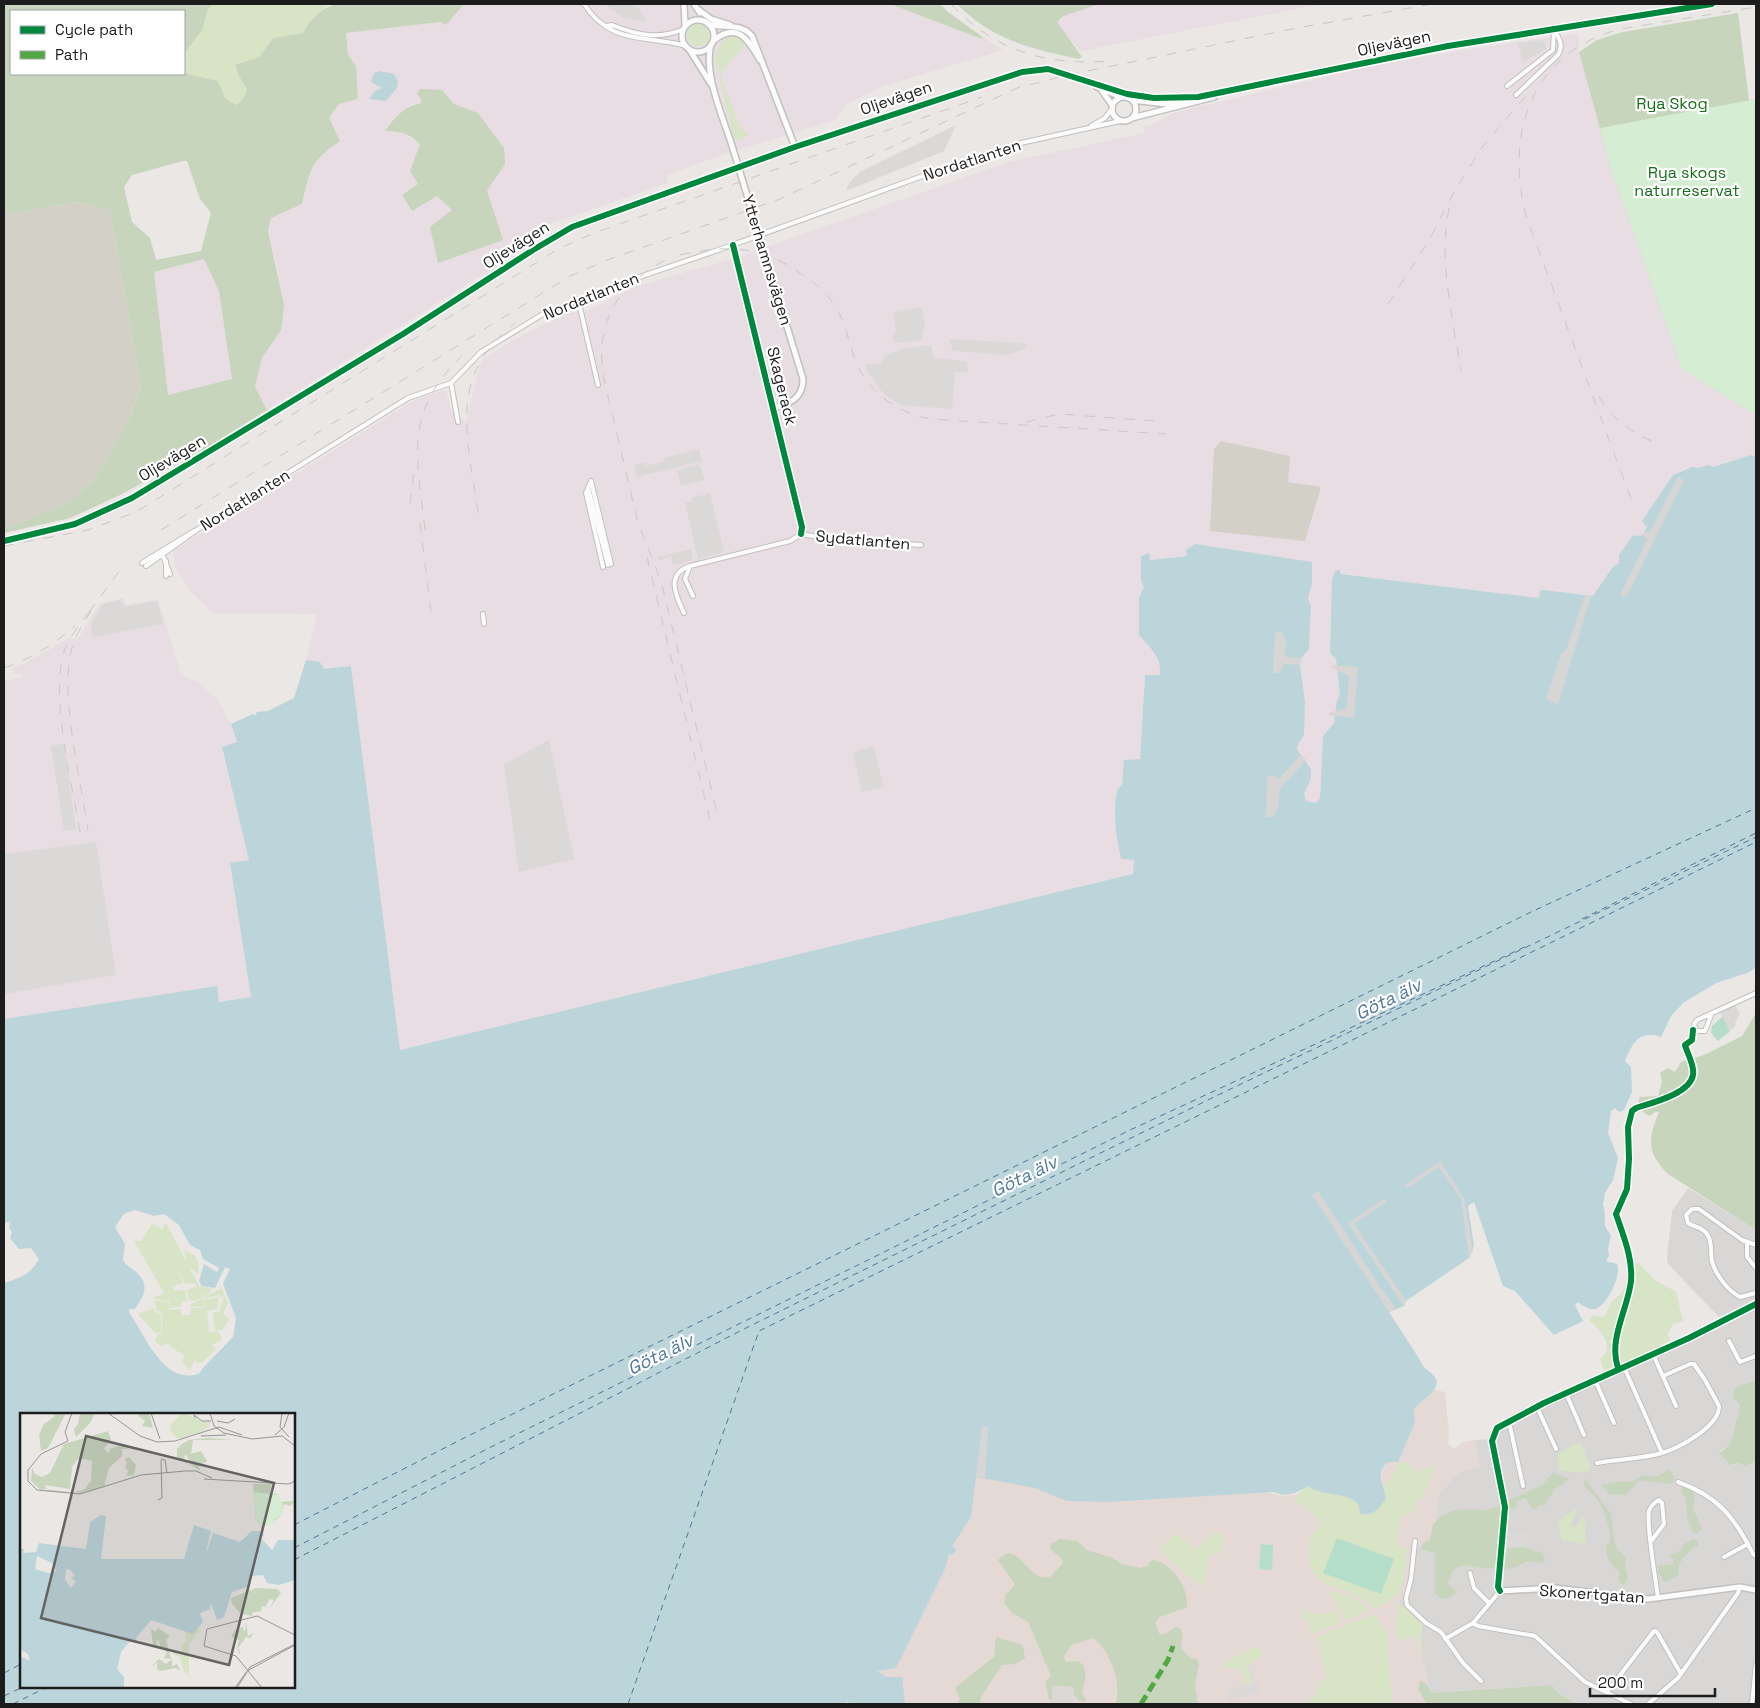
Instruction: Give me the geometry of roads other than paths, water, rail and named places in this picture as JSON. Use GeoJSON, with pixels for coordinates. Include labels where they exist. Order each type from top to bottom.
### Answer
{"type":"FeatureCollection","features":[{"type":"Feature","properties":{"kind":"street"},"geometry":{"type":"LineString","coordinates":[[584,4],[588,11],[610,30],[633,39],[688,47],[700,51],[720,35],[730,32],[744,36],[766,71]]}},
{"type":"Feature","properties":{"kind":"street"},"geometry":{"type":"LineString","coordinates":[[684,4],[683,39],[688,47]]}},
{"type":"Feature","properties":{"kind":"street"},"geometry":{"type":"LineString","coordinates":[[694,4],[713,33],[712,43]]}},
{"type":"Feature","properties":{"kind":"street","name":"Oljevägen"},"geometry":{"type":"LineString","coordinates":[[1096,86],[1112,108],[1114,116],[1120,121],[1246,89],[1431,50],[1712,4]]}},
{"type":"Feature","properties":{"kind":"street"},"geometry":{"type":"LineString","coordinates":[[699,10],[711,19],[743,28],[752,36],[795,147]]}},
{"type":"Feature","properties":{"kind":"street"},"geometry":{"type":"LineString","coordinates":[[606,26],[612,25],[648,36],[667,35],[684,28],[693,21],[724,27],[733,26]]}},
{"type":"Feature","properties":{"kind":"street"},"geometry":{"type":"LineString","coordinates":[[1507,86],[1553,50],[1554,30]]}},
{"type":"Feature","properties":{"kind":"street"},"geometry":{"type":"LineString","coordinates":[[1516,95],[1558,55],[1560,41],[1554,30]]}},
{"type":"Feature","properties":{"kind":"street","name":"Ytterhamnsvägen"},"geometry":{"type":"LineString","coordinates":[[712,43],[709,65],[716,96],[802,379],[802,389],[797,398],[790,404],[773,408]]}},
{"type":"Feature","properties":{"kind":"street","name":"Ytterhamnsvägen"},"geometry":{"type":"LineString","coordinates":[[688,47],[702,67],[716,96]]}},
{"type":"Feature","properties":{"kind":"street","name":"Oljevägen"},"geometry":{"type":"LineString","coordinates":[[4,541],[75,524],[132,498],[403,334],[565,231],[795,147],[950,94],[1022,72],[1048,69],[1127,94],[1154,98],[1198,97]]}},
{"type":"Feature","properties":{"kind":"street","name":"Oljevägen"},"geometry":{"type":"LineString","coordinates":[[1083,80],[1132,100],[1166,104],[1246,89]]}},
{"type":"Feature","properties":{"kind":"street"},"geometry":{"type":"LineString","coordinates":[[1112,108],[1122,97]]}},
{"type":"Feature","properties":{"kind":"street"},"geometry":{"type":"LineString","coordinates":[[1132,100],[1136,110],[1132,118]]}},
{"type":"Feature","properties":{"kind":"street","name":"Nordatlanten"},"geometry":{"type":"LineString","coordinates":[[1087,128],[1099,122],[1112,108]]}},
{"type":"Feature","properties":{"kind":"street","name":"Nordatlanten"},"geometry":{"type":"LineString","coordinates":[[146,566],[161,553],[198,529],[408,398],[451,383],[478,355],[494,343],[543,314],[578,299],[1004,148],[1120,121]]}},
{"type":"Feature","properties":{"kind":"street","name":"Skagerack"},"geometry":{"type":"LineString","coordinates":[[733,245],[802,527],[801,534]]}},
{"type":"Feature","properties":{"kind":"street"},"geometry":{"type":"LineString","coordinates":[[578,299],[598,385]]}},
{"type":"Feature","properties":{"kind":"street"},"geometry":{"type":"LineString","coordinates":[[451,383],[458,422]]}},
{"type":"Feature","properties":{"kind":"street"},"geometry":{"type":"LineString","coordinates":[[587,486],[607,565]]}},
{"type":"Feature","properties":{"kind":"street","name":"Sydatlanten"},"geometry":{"type":"LineString","coordinates":[[690,566],[790,541],[801,534],[830,539],[921,544]]}},
{"type":"Feature","properties":{"kind":"street"},"geometry":{"type":"LineString","coordinates":[[142,563],[161,553],[166,561],[168,575]]}},
{"type":"Feature","properties":{"kind":"street"},"geometry":{"type":"LineString","coordinates":[[690,566],[685,577],[693,596]]}},
{"type":"Feature","properties":{"kind":"street"},"geometry":{"type":"LineString","coordinates":[[684,613],[675,594],[674,580],[679,571],[690,566]]}},
{"type":"Feature","properties":{"kind":"street"},"geometry":{"type":"LineString","coordinates":[[483,614],[484,624]]}},
{"type":"Feature","properties":{"kind":"street"},"geometry":{"type":"LineString","coordinates":[[1712,1014],[1705,1031],[1696,1031],[1694,1024],[1697,1020],[1756,993]]}},
{"type":"Feature","properties":{"kind":"street"},"geometry":{"type":"LineString","coordinates":[[1756,1245],[1747,1243],[1699,1209],[1692,1209],[1687,1213],[1688,1222],[1704,1230],[1709,1237],[1712,1260],[1724,1283],[1740,1297],[1756,1293]]}},
{"type":"Feature","properties":{"kind":"street"},"geometry":{"type":"LineString","coordinates":[[1747,1243],[1747,1257],[1756,1268]]}},
{"type":"Feature","properties":{"kind":"street"},"geometry":{"type":"LineString","coordinates":[[1445,1639],[1473,1622],[1500,1591],[1498,1587],[1504,1507],[1492,1442],[1497,1428],[1537,1406],[1653,1354],[1756,1304]]}},
{"type":"Feature","properties":{"kind":"street"},"geometry":{"type":"LineString","coordinates":[[1729,1341],[1740,1362],[1756,1356]]}},
{"type":"Feature","properties":{"kind":"street"},"geometry":{"type":"LineString","coordinates":[[1653,1354],[1676,1406]]}},
{"type":"Feature","properties":{"kind":"street"},"geometry":{"type":"LineString","coordinates":[[1597,1464],[1662,1453],[1709,1426],[1716,1417],[1719,1408],[1705,1380],[1694,1364],[1662,1376]]}},
{"type":"Feature","properties":{"kind":"street"},"geometry":{"type":"LineString","coordinates":[[1624,1367],[1662,1453]]}},
{"type":"Feature","properties":{"kind":"street"},"geometry":{"type":"LineString","coordinates":[[1595,1380],[1614,1423]]}},
{"type":"Feature","properties":{"kind":"street"},"geometry":{"type":"LineString","coordinates":[[1566,1393],[1584,1435]]}},
{"type":"Feature","properties":{"kind":"street"},"geometry":{"type":"LineString","coordinates":[[1537,1406],[1556,1449]]}},
{"type":"Feature","properties":{"kind":"street"},"geometry":{"type":"LineString","coordinates":[[1509,1422],[1524,1486]]}},
{"type":"Feature","properties":{"kind":"street"},"geometry":{"type":"LineString","coordinates":[[1678,1482],[1704,1495],[1728,1513],[1756,1556]]}},
{"type":"Feature","properties":{"kind":"street"},"geometry":{"type":"LineString","coordinates":[[1652,1540],[1664,1524],[1662,1503],[1659,1500],[1654,1502],[1650,1511],[1652,1540],[1658,1598]]}},
{"type":"Feature","properties":{"kind":"street"},"geometry":{"type":"LineString","coordinates":[[1415,1541],[1412,1579],[1406,1604],[1416,1616],[1438,1630],[1464,1665],[1482,1681]]}},
{"type":"Feature","properties":{"kind":"street"},"geometry":{"type":"LineString","coordinates":[[1724,1557],[1748,1544]]}},
{"type":"Feature","properties":{"kind":"street"},"geometry":{"type":"LineString","coordinates":[[1470,1573],[1474,1588],[1489,1603]]}},
{"type":"Feature","properties":{"kind":"street"},"geometry":{"type":"LineString","coordinates":[[1648,1704],[1672,1685],[1682,1674],[1738,1594],[1740,1587]]}},
{"type":"Feature","properties":{"kind":"street","name":"Skonertgatan"},"geometry":{"type":"LineString","coordinates":[[1500,1591],[1555,1588],[1642,1599],[1740,1587],[1756,1590]]}},
{"type":"Feature","properties":{"kind":"street"},"geometry":{"type":"LineString","coordinates":[[1473,1622],[1478,1626],[1535,1636],[1580,1679],[1631,1704]]}},
{"type":"Feature","properties":{"kind":"street"},"geometry":{"type":"LineString","coordinates":[[1607,1692],[1655,1631],[1682,1674]]}},
{"type":"Feature","properties":{"kind":"street"},"geometry":{"type":"LineString","coordinates":[[1752,1704],[1756,1664]]}},
{"type":"Feature","properties":{"kind":"water"},"geometry":{"type":"Polygon","coordinates":[[[380,71],[394,74],[398,81],[397,88],[386,101],[369,99],[375,91],[382,88],[371,82],[374,73],[380,71]]]}},
{"type":"Feature","properties":{"kind":"water","name":"Göta älv"},"geometry":{"type":"Polygon","coordinates":[[[1751,455],[1756,457],[1756,967],[1750,972],[1716,983],[1683,1003],[1671,1016],[1661,1037],[1654,1035],[1642,1036],[1634,1043],[1628,1054],[1625,1061],[1631,1067],[1632,1092],[1624,1110],[1619,1112],[1615,1108],[1611,1111],[1608,1133],[1618,1158],[1613,1180],[1605,1193],[1603,1204],[1605,1226],[1611,1236],[1608,1248],[1609,1256],[1606,1261],[1617,1264],[1618,1269],[1612,1290],[1600,1307],[1590,1309],[1578,1302],[1575,1305],[1583,1321],[1554,1335],[1515,1291],[1503,1286],[1474,1202],[1468,1206],[1474,1246],[1469,1258],[1406,1301],[1404,1306],[1389,1312],[1422,1365],[1433,1375],[1436,1385],[1431,1394],[1414,1409],[1415,1423],[1398,1462],[1389,1462],[1382,1470],[1381,1479],[1386,1498],[1376,1511],[1368,1514],[1360,1513],[1359,1505],[1354,1500],[1314,1490],[1308,1486],[1287,1495],[1274,1492],[1108,1502],[1067,1501],[1035,1488],[976,1477],[971,1517],[952,1546],[956,1549],[954,1554],[949,1555],[945,1569],[896,1668],[877,1671],[886,1677],[902,1677],[905,1704],[850,1704],[848,1701],[843,1704],[4,1704],[4,1283],[24,1275],[39,1259],[31,1248],[19,1249],[10,1238],[12,1232],[9,1228],[10,1222],[4,1223],[4,1019],[217,986],[219,1002],[251,997],[230,863],[249,860],[222,747],[237,742],[231,724],[253,714],[255,716],[257,712],[268,711],[294,698],[306,660],[320,662],[324,669],[351,666],[400,1050],[1133,874],[1134,860],[1121,859],[1116,833],[1115,806],[1117,790],[1122,785],[1124,760],[1140,759],[1145,675],[1160,675],[1157,658],[1139,635],[1139,598],[1144,587],[1141,581],[1141,556],[1149,553],[1150,560],[1187,556],[1186,550],[1195,544],[1312,562],[1312,584],[1308,599],[1311,605],[1309,649],[1301,658],[1300,665],[1305,702],[1304,735],[1297,746],[1298,751],[1311,769],[1311,779],[1304,794],[1306,801],[1316,803],[1320,798],[1323,736],[1334,723],[1337,700],[1340,695],[1336,659],[1330,653],[1332,579],[1335,572],[1340,569],[1340,574],[1539,598],[1540,591],[1543,590],[1593,596],[1612,568],[1619,563],[1619,555],[1632,536],[1643,535],[1647,527],[1642,521],[1673,475],[1692,467],[1698,468],[1709,465],[1713,467],[1751,455]],[[135,1210],[124,1214],[115,1227],[125,1244],[123,1260],[140,1276],[144,1285],[141,1299],[135,1309],[129,1309],[129,1312],[149,1345],[166,1366],[176,1373],[188,1376],[200,1373],[233,1337],[236,1318],[223,1284],[230,1269],[225,1267],[215,1288],[202,1286],[199,1281],[204,1264],[217,1272],[219,1268],[203,1259],[200,1250],[190,1245],[179,1225],[164,1214],[154,1216],[135,1210]]]}},
{"type":"Feature","properties":{"kind":"railway"},"geometry":{"type":"LineString","coordinates":[[951,4],[986,34],[1024,52],[1066,61],[1112,61]]}},
{"type":"Feature","properties":{"kind":"railway"},"geometry":{"type":"LineString","coordinates":[[161,530],[570,276],[610,259],[780,199],[1017,88],[1068,75],[1292,29],[1432,4]]}},
{"type":"Feature","properties":{"kind":"railway"},"geometry":{"type":"LineString","coordinates":[[1631,499],[1526,216],[1520,185],[1519,156],[1523,127],[1531,101],[1545,77],[1564,57],[1589,41],[1620,29],[1756,7]]}},
{"type":"Feature","properties":{"kind":"railway"},"geometry":{"type":"LineString","coordinates":[[1388,304],[1428,242],[1454,192],[1483,146],[1531,90]]}},
{"type":"Feature","properties":{"kind":"railway"},"geometry":{"type":"LineString","coordinates":[[4,546],[88,530],[136,512],[560,248],[594,233],[982,97]]}},
{"type":"Feature","properties":{"kind":"railway"},"geometry":{"type":"LineString","coordinates":[[1449,208],[1445,248],[1446,269],[1461,371]]}},
{"type":"Feature","properties":{"kind":"railway"},"geometry":{"type":"LineString","coordinates":[[680,255],[714,249],[744,250],[773,258],[803,275],[824,292],[836,307],[844,324],[854,357],[866,380],[883,398],[917,416],[930,419],[1166,434]]}},
{"type":"Feature","properties":{"kind":"railway"},"geometry":{"type":"LineString","coordinates":[[665,260],[634,281],[613,307],[603,338],[603,375],[638,523],[661,581],[718,817]]}},
{"type":"Feature","properties":{"kind":"railway"},"geometry":{"type":"LineString","coordinates":[[478,513],[467,434],[467,410],[470,387],[479,365],[493,344],[515,323]]}},
{"type":"Feature","properties":{"kind":"railway"},"geometry":{"type":"LineString","coordinates":[[425,530],[418,458],[418,437],[422,417],[430,398],[442,378],[461,357]]}},
{"type":"Feature","properties":{"kind":"railway"},"geometry":{"type":"LineString","coordinates":[[1599,397],[1610,412],[1623,424],[1656,443]]}},
{"type":"Feature","properties":{"kind":"railway"},"geometry":{"type":"LineString","coordinates":[[1026,422],[1059,414],[1157,421]]}},
{"type":"Feature","properties":{"kind":"railway"},"geometry":{"type":"LineString","coordinates":[[410,504],[414,471]]}},
{"type":"Feature","properties":{"kind":"railway"},"geometry":{"type":"LineString","coordinates":[[420,523],[432,620]]}},
{"type":"Feature","properties":{"kind":"railway"},"geometry":{"type":"LineString","coordinates":[[647,557],[710,820]]}},
{"type":"Feature","properties":{"kind":"railway"},"geometry":{"type":"LineString","coordinates":[[89,612],[120,570]]}},
{"type":"Feature","properties":{"kind":"railway"},"geometry":{"type":"LineString","coordinates":[[80,832],[64,739],[59,690],[65,649],[93,607],[72,648],[68,689],[72,738],[88,830]]}},
{"type":"Feature","properties":{"kind":"railway"},"geometry":{"type":"LineString","coordinates":[[4,668],[41,651],[75,626]]}},
{"type":"Feature","properties":{"kind":"park label","name":"Rya Skog"},"geometry":{"type":"Point","coordinates":[1672,103]}},
{"type":"Feature","properties":{"kind":"park label","name":"Rya skogs naturreservat"},"geometry":{"type":"Point","coordinates":[1687,181]}}]}
